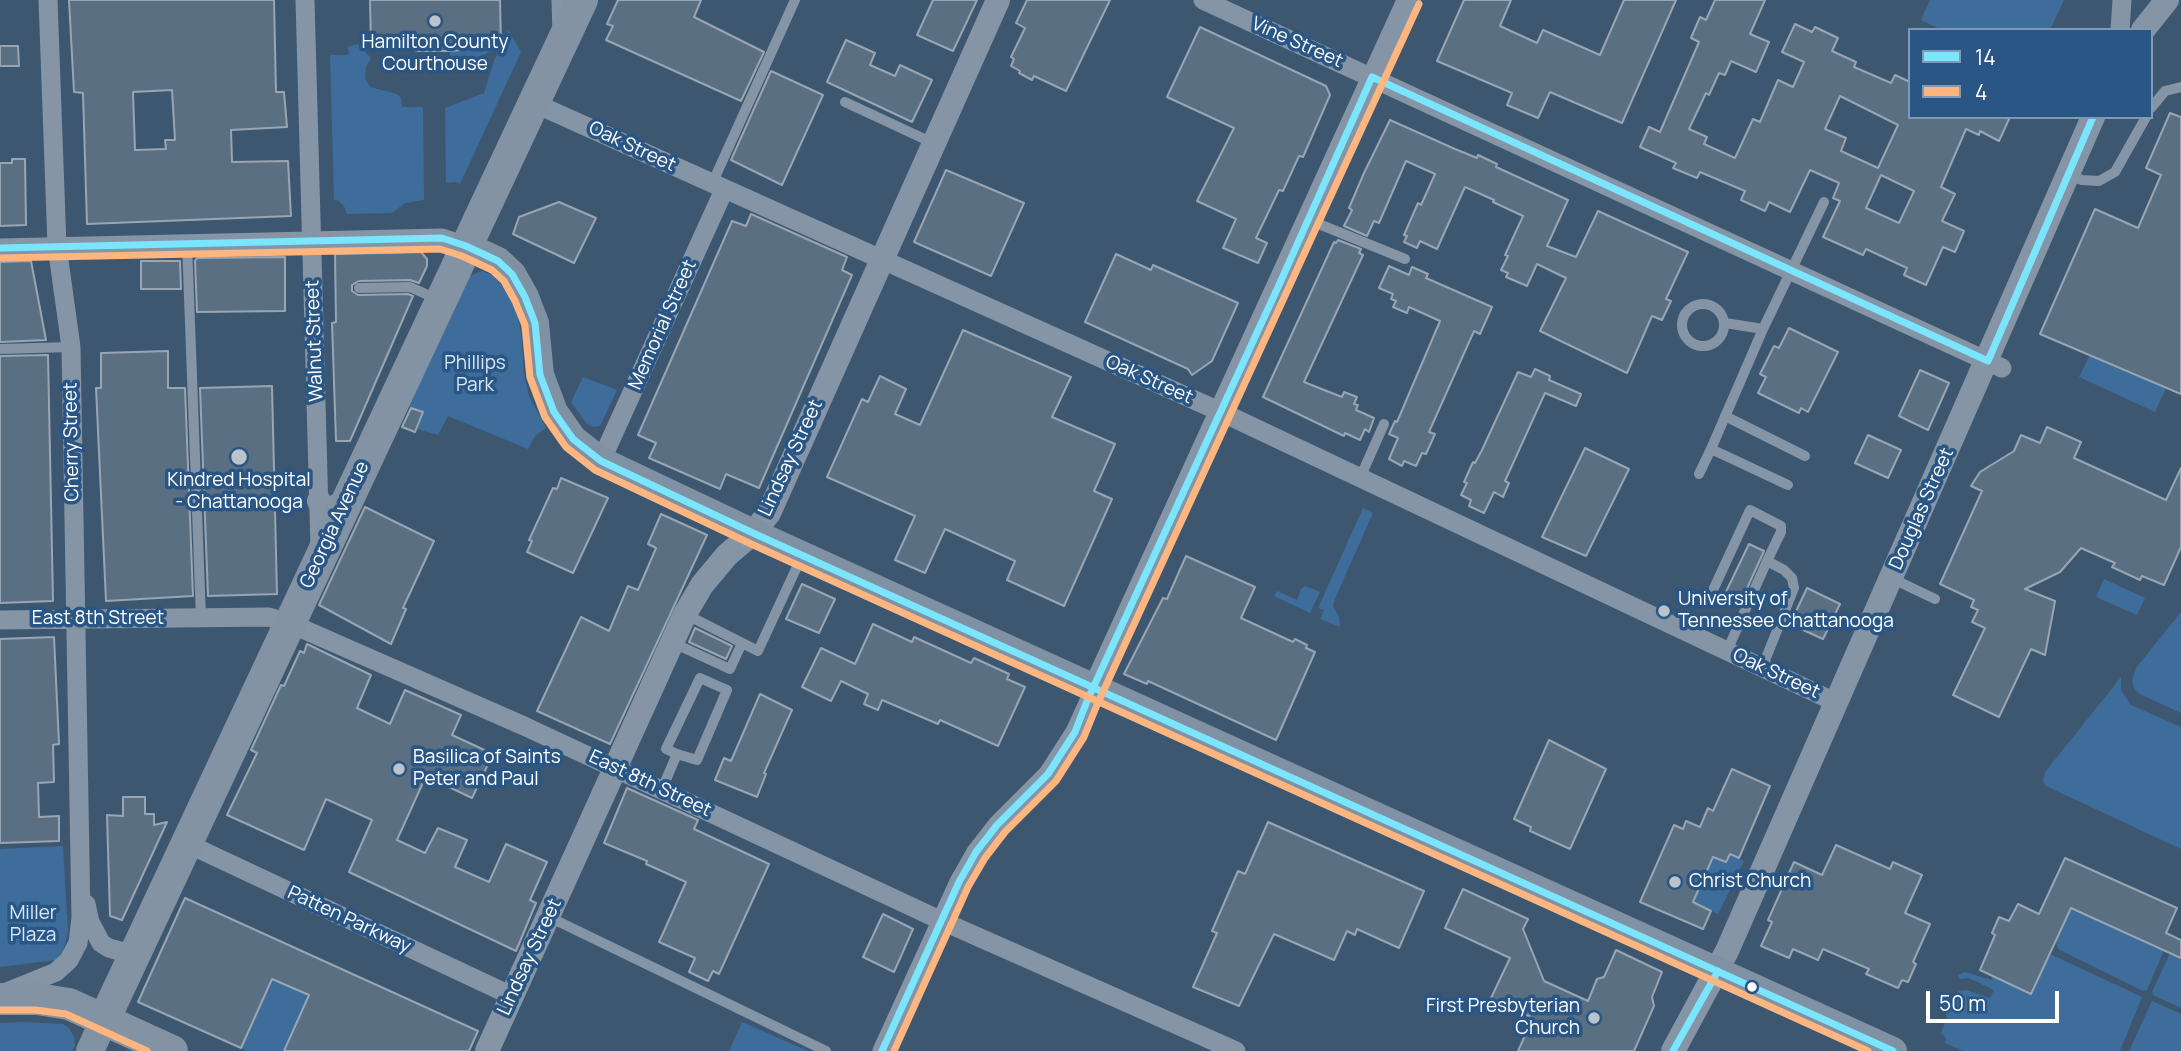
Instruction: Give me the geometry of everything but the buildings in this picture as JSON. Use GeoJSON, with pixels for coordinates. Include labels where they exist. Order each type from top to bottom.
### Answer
{"type":"FeatureCollection","features":[{"type":"Feature","properties":{"kind":"main road","name":"Georgia Avenue"},"geometry":{"type":"LineString","coordinates":[[90,1051],[320,557],[334,500],[440,301],[582,0]]}},
{"type":"Feature","properties":{"kind":"main road"},"geometry":{"type":"LineString","coordinates":[[466,246],[498,261],[512,274],[535,323],[540,376],[554,412],[573,439],[601,461],[1893,1051]]}},
{"type":"Feature","properties":{"kind":"main road"},"geometry":{"type":"LineString","coordinates":[[0,997],[69,1004],[173,1051]]}},
{"type":"Feature","properties":{"kind":"street","name":"Cherry Street"},"geometry":{"type":"LineString","coordinates":[[0,997],[56,972],[69,960],[78,943],[81,918],[71,347],[57,246],[47,0]]}},
{"type":"Feature","properties":{"kind":"street","name":"Walnut Street"},"geometry":{"type":"LineString","coordinates":[[305,0],[312,240],[334,500]]}},
{"type":"Feature","properties":{"kind":"street"},"geometry":{"type":"LineString","coordinates":[[561,0],[562,42]]}},
{"type":"Feature","properties":{"kind":"street","name":"Lindsay Street"},"geometry":{"type":"LineString","coordinates":[[487,1051],[685,614],[702,585],[727,555],[754,533],[769,513],[998,0]]}},
{"type":"Feature","properties":{"kind":"street","name":"Vine Street"},"geometry":{"type":"LineString","coordinates":[[1203,0],[1995,365]]}},
{"type":"Feature","properties":{"kind":"street"},"geometry":{"type":"LineString","coordinates":[[882,1051],[976,852],[997,825],[1048,774],[1075,732],[1409,0]]}},
{"type":"Feature","properties":{"kind":"street"},"geometry":{"type":"LineString","coordinates":[[2120,28],[2122,0]]}},
{"type":"Feature","properties":{"kind":"street"},"geometry":{"type":"LineString","coordinates":[[2145,28],[2167,0]]}},
{"type":"Feature","properties":{"kind":"street","name":"Oak Street"},"geometry":{"type":"LineString","coordinates":[[534,103],[1221,412],[1835,702]]}},
{"type":"Feature","properties":{"kind":"street","name":"Douglas Street"},"geometry":{"type":"LineString","coordinates":[[1674,1051],[1717,971],[1891,578],[1995,365],[2092,119]]}},
{"type":"Feature","properties":{"kind":"street","name":"Memorial Street"},"geometry":{"type":"LineString","coordinates":[[601,461],[718,187]]}},
{"type":"Feature","properties":{"kind":"street"},"geometry":{"type":"LineString","coordinates":[[0,248],[442,237],[466,246]]}},
{"type":"Feature","properties":{"kind":"street","name":"East 8th Street"},"geometry":{"type":"LineString","coordinates":[[0,620],[269,617],[617,768],[942,920],[1236,1051]]}},
{"type":"Feature","properties":{"kind":"street","name":"Patten Parkway"},"geometry":{"type":"LineString","coordinates":[[186,843],[512,996]]}},
{"type":"Feature","properties":{"kind":"street","name":"Cherry Street"},"geometry":{"type":"LineString","coordinates":[[82,886],[96,937],[109,948],[134,955]]}},
{"type":"Feature","properties":{"kind":"lane"},"geometry":{"type":"LineString","coordinates":[[718,187],[795,0]]}},
{"type":"Feature","properties":{"kind":"lane"},"geometry":{"type":"LineString","coordinates":[[2153,106],[2165,91],[2181,86]]}},
{"type":"Feature","properties":{"kind":"lane"},"geometry":{"type":"LineString","coordinates":[[845,102],[934,143]]}},
{"type":"Feature","properties":{"kind":"lane"},"geometry":{"type":"LineString","coordinates":[[2068,175],[2081,180],[2099,181],[2115,172],[2145,119]]}},
{"type":"Feature","properties":{"kind":"lane"},"geometry":{"type":"LineString","coordinates":[[1699,474],[1763,328],[1824,202]]}},
{"type":"Feature","properties":{"kind":"lane"},"geometry":{"type":"LineString","coordinates":[[1308,219],[1405,259]]}},
{"type":"Feature","properties":{"kind":"lane"},"geometry":{"type":"LineString","coordinates":[[187,243],[201,618]]}},
{"type":"Feature","properties":{"kind":"lane"},"geometry":{"type":"LineString","coordinates":[[359,288],[410,287],[440,301]]}},
{"type":"Feature","properties":{"kind":"lane"},"geometry":{"type":"LineString","coordinates":[[1701,304],[1707,304],[1719,311],[1725,323],[1717,341],[1704,347],[1690,342],[1682,330],[1684,316],[1694,306],[1701,304]]}},
{"type":"Feature","properties":{"kind":"lane"},"geometry":{"type":"LineString","coordinates":[[1725,323],[1763,328]]}},
{"type":"Feature","properties":{"kind":"lane"},"geometry":{"type":"LineString","coordinates":[[0,349],[71,347]]}},
{"type":"Feature","properties":{"kind":"lane"},"geometry":{"type":"LineString","coordinates":[[1725,416],[1805,456]]}},
{"type":"Feature","properties":{"kind":"lane"},"geometry":{"type":"LineString","coordinates":[[1360,478],[1384,424]]}},
{"type":"Feature","properties":{"kind":"lane"},"geometry":{"type":"LineString","coordinates":[[1711,449],[1788,485]]}},
{"type":"Feature","properties":{"kind":"lane"},"geometry":{"type":"LineString","coordinates":[[1714,588],[1750,510],[1781,526],[1781,532],[1727,651]]}},
{"type":"Feature","properties":{"kind":"lane"},"geometry":{"type":"LineString","coordinates":[[685,614],[758,651],[803,555]]}},
{"type":"Feature","properties":{"kind":"lane"},"geometry":{"type":"LineString","coordinates":[[1762,668],[1794,588],[1792,578],[1784,570],[1767,561]]}},
{"type":"Feature","properties":{"kind":"lane"},"geometry":{"type":"LineString","coordinates":[[1891,578],[1935,599]]}},
{"type":"Feature","properties":{"kind":"lane"},"geometry":{"type":"LineString","coordinates":[[671,642],[730,669],[742,643]]}},
{"type":"Feature","properties":{"kind":"lane"},"geometry":{"type":"LineString","coordinates":[[700,678],[727,690],[696,760],[677,754],[666,748],[700,678]]}},
{"type":"Feature","properties":{"kind":"lane"},"geometry":{"type":"LineString","coordinates":[[662,789],[677,754]]}},
{"type":"Feature","properties":{"kind":"lane"},"geometry":{"type":"LineString","coordinates":[[548,917],[826,1051]]}},
{"type":"Feature","properties":{"kind":"green space"},"geometry":{"type":"Polygon","coordinates":[[[1930,0],[2064,0],[2051,28],[1938,28],[1921,20],[1930,0]]]}},
{"type":"Feature","properties":{"kind":"green space"},"geometry":{"type":"Polygon","coordinates":[[[508,30],[521,52],[460,184],[446,183],[445,108],[484,93],[495,58],[505,45],[508,30]]]}},
{"type":"Feature","properties":{"kind":"green space"},"geometry":{"type":"Polygon","coordinates":[[[358,44],[371,58],[366,67],[365,78],[370,87],[397,94],[401,98],[402,107],[423,107],[424,200],[405,203],[392,213],[347,214],[344,206],[334,200],[330,55],[346,55],[350,53],[347,47],[358,44]]]}},
{"type":"Feature","properties":{"kind":"green space"},"geometry":{"type":"Polygon","coordinates":[[[450,51],[492,51],[456,67],[448,66],[443,59],[450,59],[450,51]]]}},
{"type":"Feature","properties":{"kind":"green space","name":"Phillips Park"},"geometry":{"type":"Polygon","coordinates":[[[482,271],[495,276],[507,292],[517,314],[529,396],[546,428],[535,436],[528,449],[448,416],[438,435],[417,429],[423,413],[408,406],[469,276],[482,271]]]}},
{"type":"Feature","properties":{"kind":"green space"},"geometry":{"type":"Polygon","coordinates":[[[2090,355],[2166,388],[2155,412],[2079,377],[2090,355]]]}},
{"type":"Feature","properties":{"kind":"green space"},"geometry":{"type":"Polygon","coordinates":[[[583,377],[617,390],[600,426],[587,424],[571,402],[583,377]]]}},
{"type":"Feature","properties":{"kind":"green space"},"geometry":{"type":"Polygon","coordinates":[[[1363,508],[1373,513],[1333,606],[1339,617],[1340,627],[1320,619],[1324,610],[1318,608],[1363,508]]]}},
{"type":"Feature","properties":{"kind":"green space"},"geometry":{"type":"Polygon","coordinates":[[[2104,579],[2145,598],[2137,615],[2096,597],[2104,579]]]}},
{"type":"Feature","properties":{"kind":"green space"},"geometry":{"type":"Polygon","coordinates":[[[1305,586],[1320,592],[1310,613],[1274,596],[1277,591],[1297,600],[1305,586]]]}},
{"type":"Feature","properties":{"kind":"green space"},"geometry":{"type":"Polygon","coordinates":[[[2181,612],[2181,713],[2140,694],[2135,690],[2132,681],[2136,668],[2181,612]]]}},
{"type":"Feature","properties":{"kind":"green space"},"geometry":{"type":"Polygon","coordinates":[[[2121,677],[2121,690],[2131,705],[2181,727],[2181,849],[2046,786],[2043,781],[2045,772],[2121,677]]]}},
{"type":"Feature","properties":{"kind":"green space","name":"Miller Plaza"},"geometry":{"type":"Polygon","coordinates":[[[63,846],[68,932],[63,952],[56,960],[0,967],[0,849],[63,846]]]}},
{"type":"Feature","properties":{"kind":"green space"},"geometry":{"type":"Polygon","coordinates":[[[1730,855],[1744,861],[1718,914],[1693,902],[1713,857],[1727,862],[1730,855]]]}},
{"type":"Feature","properties":{"kind":"green space"},"geometry":{"type":"Polygon","coordinates":[[[2057,901],[2164,950],[2147,990],[2143,991],[2058,949],[2056,941],[2063,925],[2048,918],[2057,901]]]}},
{"type":"Feature","properties":{"kind":"green space"},"geometry":{"type":"Polygon","coordinates":[[[2170,953],[2181,958],[2181,1008],[2153,995],[2152,992],[2170,953]]]}},
{"type":"Feature","properties":{"kind":"green space"},"geometry":{"type":"Polygon","coordinates":[[[2050,954],[2142,997],[2120,1051],[1963,1051],[1945,1043],[1946,1038],[1941,1033],[1947,1018],[1944,1005],[1955,1001],[1959,991],[1966,990],[1990,998],[1994,990],[1969,978],[1960,979],[1958,975],[1965,972],[1991,980],[1993,976],[2031,993],[2050,954]]]}},
{"type":"Feature","properties":{"kind":"green space"},"geometry":{"type":"Polygon","coordinates":[[[272,979],[309,995],[284,1051],[247,1051],[241,1048],[272,979]]]}},
{"type":"Feature","properties":{"kind":"green space"},"geometry":{"type":"Polygon","coordinates":[[[2152,1001],[2181,1014],[2181,1051],[2129,1051],[2152,1001]]]}},
{"type":"Feature","properties":{"kind":"green space"},"geometry":{"type":"Polygon","coordinates":[[[742,1022],[808,1051],[729,1051],[742,1022]]]}},
{"type":"Feature","properties":{"kind":"green space"},"geometry":{"type":"Polygon","coordinates":[[[0,1023],[63,1024],[74,1037],[75,1046],[72,1051],[0,1051],[0,1023]]]}},
{"type":"Feature","properties":{"kind":"transit line","name":"4"},"geometry":{"type":"LineString","coordinates":[[894,1051],[968,887],[985,858],[1005,832],[1056,781],[1084,737],[1419,4]]}},
{"type":"Feature","properties":{"kind":"transit line","name":"14"},"geometry":{"type":"LineString","coordinates":[[882,1051],[959,882],[976,852],[997,825],[1048,774],[1075,732],[1372,77],[1988,361],[2092,119]]}},
{"type":"Feature","properties":{"kind":"transit line","name":"14"},"geometry":{"type":"LineString","coordinates":[[0,248],[442,238],[466,246],[498,261],[512,274],[535,323],[540,375],[554,412],[573,439],[601,461],[753,533],[1893,1051]]}},
{"type":"Feature","properties":{"kind":"transit line","name":"4"},"geometry":{"type":"LineString","coordinates":[[0,258],[440,249],[462,256],[492,270],[504,281],[525,325],[530,377],[545,417],[566,447],[595,470],[749,543],[1868,1051]]}},
{"type":"Feature","properties":{"kind":"transit line","name":"14"},"geometry":{"type":"LineString","coordinates":[[1673,1051],[1718,971]]}},
{"type":"Feature","properties":{"kind":"transit line","name":"4"},"geometry":{"type":"LineString","coordinates":[[0,1010],[36,1010],[66,1014],[147,1051]]}},
{"type":"Feature","properties":{"kind":"place","name":"Hamilton County Courthouse"},"geometry":{"type":"Point","coordinates":[435,21]}},
{"type":"Feature","properties":{"kind":"place","name":"Kindred Hospital - Chattanooga"},"geometry":{"type":"Point","coordinates":[239,457]}},
{"type":"Feature","properties":{"kind":"place","name":"University of Tennessee Chattanooga"},"geometry":{"type":"Point","coordinates":[1664,611]}},
{"type":"Feature","properties":{"kind":"place","name":"Basilica of Saints Peter and Paul"},"geometry":{"type":"Point","coordinates":[399,769]}},
{"type":"Feature","properties":{"kind":"place","name":"Christ Church"},"geometry":{"type":"Point","coordinates":[1675,882]}},
{"type":"Feature","properties":{"kind":"place","name":"First Presbyterian Church"},"geometry":{"type":"Point","coordinates":[1594,1018]}}]}
